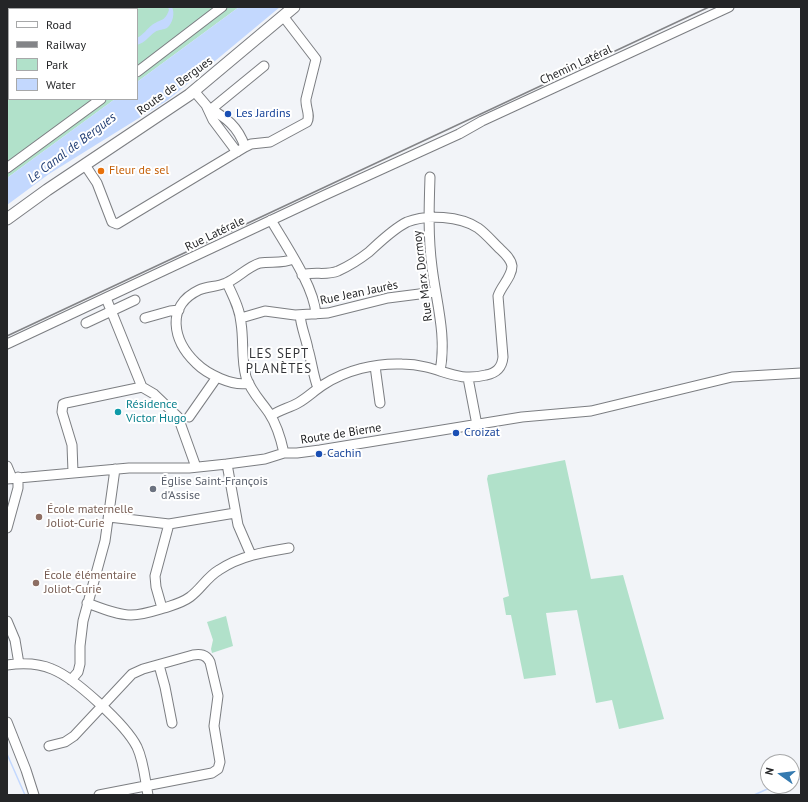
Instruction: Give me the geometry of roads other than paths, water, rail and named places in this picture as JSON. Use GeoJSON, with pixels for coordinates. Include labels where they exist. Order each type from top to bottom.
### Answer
{"type":"FeatureCollection","features":[{"type":"Feature","properties":{"kind":"main road","name":"Route de Bergues"},"geometry":{"type":"LineString","coordinates":[[7,219],[85,164],[165,112],[194,91],[294,7]]}},
{"type":"Feature","properties":{"kind":"street"},"geometry":{"type":"LineString","coordinates":[[138,71],[222,7]]}},
{"type":"Feature","properties":{"kind":"street","name":"Chemin Latéral"},"geometry":{"type":"LineString","coordinates":[[433,145],[729,7]]}},
{"type":"Feature","properties":{"kind":"street"},"geometry":{"type":"LineString","coordinates":[[85,164],[100,189],[112,222],[118,224],[245,146],[270,142],[306,123],[309,118],[306,99],[316,59],[283,16]]}},
{"type":"Feature","properties":{"kind":"street"},"geometry":{"type":"LineString","coordinates":[[209,108],[264,66]]}},
{"type":"Feature","properties":{"kind":"street"},"geometry":{"type":"LineString","coordinates":[[194,91],[209,108],[237,152]]}},
{"type":"Feature","properties":{"kind":"street"},"geometry":{"type":"LineString","coordinates":[[7,168],[99,100]]}},
{"type":"Feature","properties":{"kind":"street"},"geometry":{"type":"LineString","coordinates":[[209,108],[224,118],[237,130],[245,146]]}},
{"type":"Feature","properties":{"kind":"street","name":"Rue Latérale"},"geometry":{"type":"LineString","coordinates":[[7,344],[433,145]]}},
{"type":"Feature","properties":{"kind":"street","name":"Rue Marx Dormoy"},"geometry":{"type":"LineString","coordinates":[[430,177],[429,245],[442,337],[443,352],[440,371]]}},
{"type":"Feature","properties":{"kind":"street"},"geometry":{"type":"LineString","coordinates":[[270,416],[298,403],[330,381],[349,372],[375,366],[410,364],[468,378],[492,374],[502,363],[503,357],[498,299],[501,288],[510,273],[511,264],[508,257],[478,228],[445,218],[413,220],[400,226],[364,256],[339,271],[328,274],[308,274],[302,276]]}},
{"type":"Feature","properties":{"kind":"street"},"geometry":{"type":"LineString","coordinates":[[271,220],[314,301],[316,314]]}},
{"type":"Feature","properties":{"kind":"street"},"geometry":{"type":"LineString","coordinates":[[249,384],[237,384],[217,377],[200,367],[188,355],[177,335],[176,328],[179,310],[184,301],[196,291],[227,283],[255,265],[293,259]]}},
{"type":"Feature","properties":{"kind":"street"},"geometry":{"type":"LineString","coordinates":[[227,283],[241,318],[242,357],[249,384],[278,430],[284,453]]}},
{"type":"Feature","properties":{"kind":"street","name":"Rue Jean Jaurès"},"geometry":{"type":"LineString","coordinates":[[241,318],[265,311],[300,316],[337,312],[394,297],[435,292]]}},
{"type":"Feature","properties":{"kind":"street"},"geometry":{"type":"LineString","coordinates":[[106,298],[142,387]]}},
{"type":"Feature","properties":{"kind":"street"},"geometry":{"type":"LineString","coordinates":[[86,323],[135,300]]}},
{"type":"Feature","properties":{"kind":"street"},"geometry":{"type":"LineString","coordinates":[[145,318],[172,310],[179,310]]}},
{"type":"Feature","properties":{"kind":"street"},"geometry":{"type":"LineString","coordinates":[[300,316],[318,388]]}},
{"type":"Feature","properties":{"kind":"street"},"geometry":{"type":"LineString","coordinates":[[375,366],[380,403]]}},
{"type":"Feature","properties":{"kind":"street","name":"Route de Bierne"},"geometry":{"type":"LineString","coordinates":[[12,478],[115,469],[196,467],[268,459],[284,453],[313,451],[538,415],[591,411],[738,376],[801,372]]}},
{"type":"Feature","properties":{"kind":"street"},"geometry":{"type":"LineString","coordinates":[[189,417],[217,377]]}},
{"type":"Feature","properties":{"kind":"street"},"geometry":{"type":"LineString","coordinates":[[468,378],[477,425]]}},
{"type":"Feature","properties":{"kind":"street"},"geometry":{"type":"LineString","coordinates":[[73,472],[72,445],[62,414],[63,404],[142,387],[152,392],[176,415],[181,424],[196,467]]}},
{"type":"Feature","properties":{"kind":"street"},"geometry":{"type":"LineString","coordinates":[[227,464],[235,513],[240,531],[248,545],[251,555]]}},
{"type":"Feature","properties":{"kind":"street"},"geometry":{"type":"LineString","coordinates":[[7,466],[18,488],[7,528]]}},
{"type":"Feature","properties":{"kind":"street"},"geometry":{"type":"LineString","coordinates":[[71,680],[78,672],[80,664],[82,631],[87,603],[104,546],[115,469]]}},
{"type":"Feature","properties":{"kind":"street"},"geometry":{"type":"LineString","coordinates":[[109,517],[169,524],[235,513]]}},
{"type":"Feature","properties":{"kind":"street"},"geometry":{"type":"LineString","coordinates":[[162,608],[155,576],[169,524]]}},
{"type":"Feature","properties":{"kind":"street"},"geometry":{"type":"LineString","coordinates":[[87,603],[127,615],[141,614],[186,600],[219,569],[251,555],[289,548]]}},
{"type":"Feature","properties":{"kind":"street"},"geometry":{"type":"LineString","coordinates":[[7,621],[15,640],[19,664]]}},
{"type":"Feature","properties":{"kind":"street"},"geometry":{"type":"LineString","coordinates":[[49,746],[72,738],[129,676],[140,670],[195,655],[206,656],[210,662],[218,703],[214,726],[220,762],[216,771],[147,790],[99,795]]}},
{"type":"Feature","properties":{"kind":"street"},"geometry":{"type":"LineString","coordinates":[[7,665],[36,665],[59,672],[71,680],[101,706],[126,730],[134,742],[141,757],[147,790]]}},
{"type":"Feature","properties":{"kind":"street"},"geometry":{"type":"LineString","coordinates":[[159,665],[172,723]]}},
{"type":"Feature","properties":{"kind":"street"},"geometry":{"type":"LineString","coordinates":[[7,722],[34,795]]}},
{"type":"Feature","properties":{"kind":"water"},"geometry":{"type":"Polygon","coordinates":[[[168,7],[172,7],[173,18],[169,26],[166,29],[157,31],[138,45],[138,37],[152,25],[166,17],[169,10],[168,7]]]}},
{"type":"Feature","properties":{"kind":"water","name":"Le Canal de Bergues"},"geometry":{"type":"Polygon","coordinates":[[[239,7],[280,7],[168,100],[49,174],[7,205],[7,178],[114,100],[138,100],[138,81],[239,7]]]}},
{"type":"Feature","properties":{"kind":"waterway"},"geometry":{"type":"LineString","coordinates":[[7,754],[25,795]]}},
{"type":"Feature","properties":{"kind":"waterway"},"geometry":{"type":"LineString","coordinates":[[754,795],[760,792]]}},
{"type":"Feature","properties":{"kind":"railway"},"geometry":{"type":"LineString","coordinates":[[7,336],[709,7]]}},
{"type":"Feature","properties":{"kind":"place","name":"Les Jardins"},"geometry":{"type":"Point","coordinates":[228,114]}},
{"type":"Feature","properties":{"kind":"place","name":"Fleur de sel"},"geometry":{"type":"Point","coordinates":[101,171]}},
{"type":"Feature","properties":{"kind":"place","name":"Résidence Victor Hugo"},"geometry":{"type":"Point","coordinates":[118,412]}},
{"type":"Feature","properties":{"kind":"place","name":"Croizat"},"geometry":{"type":"Point","coordinates":[456,433]}},
{"type":"Feature","properties":{"kind":"place","name":"Cachin"},"geometry":{"type":"Point","coordinates":[319,454]}},
{"type":"Feature","properties":{"kind":"place","name":"Église Saint-François d'Assise"},"geometry":{"type":"Point","coordinates":[153,489]}},
{"type":"Feature","properties":{"kind":"place","name":"École maternelle Joliot-Curie"},"geometry":{"type":"Point","coordinates":[39,517]}},
{"type":"Feature","properties":{"kind":"place","name":"École élémentaire Joliot-Curie"},"geometry":{"type":"Point","coordinates":[36,583]}},
{"type":"Feature","properties":{"kind":"district","name":"LES SEPT PLANÈTES"},"geometry":{"type":"Point","coordinates":[279,362]}}]}
